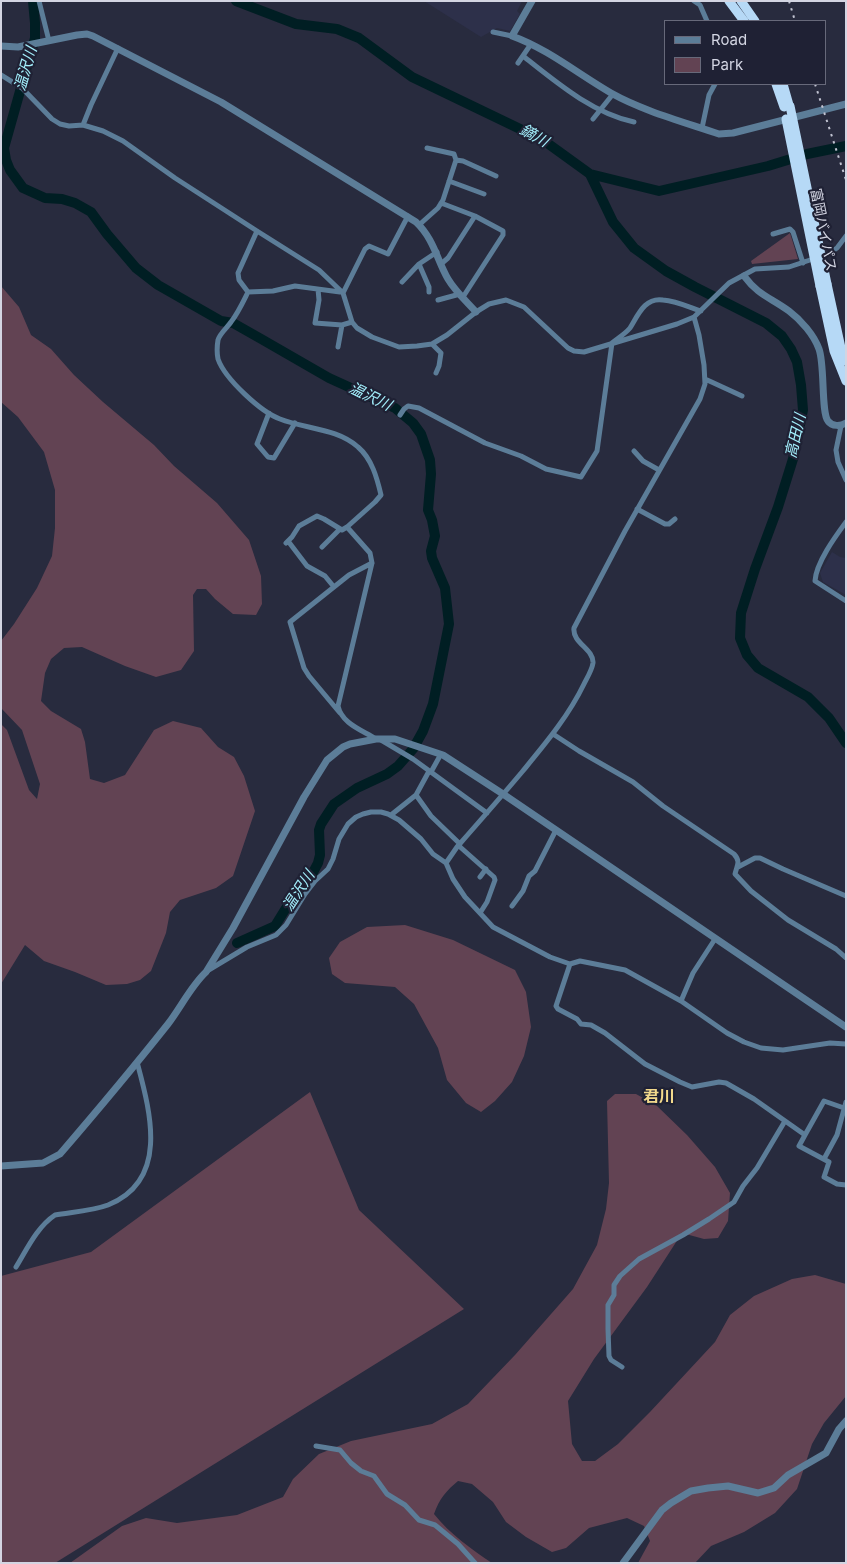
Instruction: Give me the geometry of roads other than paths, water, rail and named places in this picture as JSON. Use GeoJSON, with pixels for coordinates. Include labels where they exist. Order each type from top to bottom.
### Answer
{"type":"FeatureCollection","features":[{"type":"Feature","properties":{"kind":"highway"},"geometry":{"type":"LineString","coordinates":[[729,1],[743,20]]}},
{"type":"Feature","properties":{"kind":"highway"},"geometry":{"type":"LineString","coordinates":[[741,1],[754,20]]}},
{"type":"Feature","properties":{"kind":"highway","name":"富岡バイパス"},"geometry":{"type":"LineString","coordinates":[[776,85],[787,106]]}},
{"type":"Feature","properties":{"kind":"highway","name":"富岡バイパス"},"geometry":{"type":"LineString","coordinates":[[783,85],[824,285],[834,351],[846,381]]}},
{"type":"Feature","properties":{"kind":"highway","name":"富岡バイパス"},"geometry":{"type":"LineString","coordinates":[[824,285],[846,361]]}},
{"type":"Feature","properties":{"kind":"street"},"geometry":{"type":"LineString","coordinates":[[39,1],[48,41]]}},
{"type":"Feature","properties":{"kind":"street"},"geometry":{"type":"LineString","coordinates":[[512,36],[532,1]]}},
{"type":"Feature","properties":{"kind":"street"},"geometry":{"type":"LineString","coordinates":[[694,1],[700,5],[707,20]]}},
{"type":"Feature","properties":{"kind":"street"},"geometry":{"type":"LineString","coordinates":[[493,32],[512,36],[543,50],[613,94],[638,106],[718,134],[733,133],[846,104]]}},
{"type":"Feature","properties":{"kind":"street"},"geometry":{"type":"LineString","coordinates":[[1,46],[18,47],[87,34],[118,48],[221,102],[408,216],[429,237],[449,281],[476,312]]}},
{"type":"Feature","properties":{"kind":"street"},"geometry":{"type":"LineString","coordinates":[[518,63],[531,44]]}},
{"type":"Feature","properties":{"kind":"street"},"geometry":{"type":"LineString","coordinates":[[83,125],[118,48]]}},
{"type":"Feature","properties":{"kind":"street"},"geometry":{"type":"LineString","coordinates":[[523,56],[564,88],[617,118],[634,122]]}},
{"type":"Feature","properties":{"kind":"street"},"geometry":{"type":"LineString","coordinates":[[3,76],[22,88],[52,119],[69,126],[83,125],[103,131],[123,141],[257,232],[319,270],[343,293],[352,322],[357,328],[372,337],[399,347],[432,344],[448,335],[489,304],[506,300],[524,307],[551,330],[568,348],[584,352],[677,324],[694,317],[729,283],[755,269],[789,267],[828,254],[837,248],[846,236]]}},
{"type":"Feature","properties":{"kind":"street"},"geometry":{"type":"LineString","coordinates":[[702,128],[709,96],[714,85]]}},
{"type":"Feature","properties":{"kind":"street"},"geometry":{"type":"LineString","coordinates":[[593,119],[613,94]]}},
{"type":"Feature","properties":{"kind":"street"},"geometry":{"type":"LineString","coordinates":[[420,226],[441,203],[456,160],[454,154],[427,148]]}},
{"type":"Feature","properties":{"kind":"street"},"geometry":{"type":"LineString","coordinates":[[456,160],[496,176]]}},
{"type":"Feature","properties":{"kind":"street"},"geometry":{"type":"LineString","coordinates":[[449,181],[484,194]]}},
{"type":"Feature","properties":{"kind":"street"},"geometry":{"type":"LineString","coordinates":[[438,300],[461,295],[504,235],[503,231],[475,216],[441,203]]}},
{"type":"Feature","properties":{"kind":"street"},"geometry":{"type":"LineString","coordinates":[[343,293],[365,249],[370,246],[388,254],[408,216]]}},
{"type":"Feature","properties":{"kind":"street"},"geometry":{"type":"LineString","coordinates":[[442,264],[448,258],[475,216]]}},
{"type":"Feature","properties":{"kind":"street"},"geometry":{"type":"LineString","coordinates":[[773,234],[790,229],[793,232],[803,263]]}},
{"type":"Feature","properties":{"kind":"street"},"geometry":{"type":"LineString","coordinates":[[248,292],[239,280],[238,272],[257,232]]}},
{"type":"Feature","properties":{"kind":"street"},"geometry":{"type":"LineString","coordinates":[[402,282],[419,264],[437,252]]}},
{"type":"Feature","properties":{"kind":"street"},"geometry":{"type":"LineString","coordinates":[[419,264],[429,287],[429,292]]}},
{"type":"Feature","properties":{"kind":"street"},"geometry":{"type":"LineString","coordinates":[[744,276],[756,290],[788,310],[799,320],[816,342],[822,360],[826,418],[830,423],[844,424],[836,450],[838,462],[846,480]]}},
{"type":"Feature","properties":{"kind":"street"},"geometry":{"type":"LineString","coordinates":[[248,292],[273,291],[295,286],[343,293]]}},
{"type":"Feature","properties":{"kind":"street"},"geometry":{"type":"LineString","coordinates":[[318,289],[319,300],[315,323],[342,325],[352,322]]}},
{"type":"Feature","properties":{"kind":"street"},"geometry":{"type":"LineString","coordinates":[[248,292],[232,321],[218,338],[217,353],[219,361],[234,384],[280,420],[321,430],[347,439],[358,447],[370,462],[381,495],[347,527],[342,530],[340,529],[322,548]]}},
{"type":"Feature","properties":{"kind":"street"},"geometry":{"type":"LineString","coordinates":[[400,415],[408,406],[419,408],[485,443],[521,456],[546,469],[581,477],[597,451],[612,343],[626,332],[637,315],[649,302],[663,300],[702,310]]}},
{"type":"Feature","properties":{"kind":"street"},"geometry":{"type":"LineString","coordinates":[[446,863],[553,734],[581,690],[592,667],[591,656],[575,637],[574,628],[637,509],[700,399],[705,384],[699,335],[694,317]]}},
{"type":"Feature","properties":{"kind":"street"},"geometry":{"type":"LineString","coordinates":[[338,348],[342,325]]}},
{"type":"Feature","properties":{"kind":"street"},"geometry":{"type":"LineString","coordinates":[[432,344],[441,353],[436,372]]}},
{"type":"Feature","properties":{"kind":"street"},"geometry":{"type":"LineString","coordinates":[[705,379],[742,396]]}},
{"type":"Feature","properties":{"kind":"street"},"geometry":{"type":"LineString","coordinates":[[269,413],[257,444],[268,457],[274,458],[295,423]]}},
{"type":"Feature","properties":{"kind":"street"},"geometry":{"type":"LineString","coordinates":[[634,451],[643,461],[659,470]]}},
{"type":"Feature","properties":{"kind":"street"},"geometry":{"type":"LineString","coordinates":[[637,509],[665,524],[669,524],[675,519]]}},
{"type":"Feature","properties":{"kind":"street"},"geometry":{"type":"LineString","coordinates":[[334,587],[324,576],[307,566],[287,542],[299,526],[317,516],[340,529]]}},
{"type":"Feature","properties":{"kind":"street"},"geometry":{"type":"LineString","coordinates":[[846,522],[824,556],[815,581],[846,601]]}},
{"type":"Feature","properties":{"kind":"street"},"geometry":{"type":"LineString","coordinates":[[340,713],[338,706],[372,563],[370,553],[347,527]]}},
{"type":"Feature","properties":{"kind":"street"},"geometry":{"type":"LineString","coordinates":[[372,563],[350,575],[290,622],[304,668],[345,720],[413,759],[487,813]]}},
{"type":"Feature","properties":{"kind":"street"},"geometry":{"type":"LineString","coordinates":[[553,734],[633,782],[663,806],[726,848],[738,858],[739,864],[735,874],[751,892],[788,920],[836,949],[846,958]]}},
{"type":"Feature","properties":{"kind":"street"},"geometry":{"type":"LineString","coordinates":[[206,972],[233,928],[304,797],[327,760],[334,753],[350,744],[377,738],[396,739],[441,754],[846,1027]]}},
{"type":"Feature","properties":{"kind":"street"},"geometry":{"type":"LineString","coordinates":[[391,815],[416,795],[441,754]]}},
{"type":"Feature","properties":{"kind":"street"},"geometry":{"type":"LineString","coordinates":[[416,795],[435,821],[494,877],[495,880],[487,902],[480,913]]}},
{"type":"Feature","properties":{"kind":"street"},"geometry":{"type":"LineString","coordinates":[[1,1166],[43,1163],[60,1154],[175,1015],[200,977],[247,947],[276,935],[286,925],[305,894],[328,869],[339,839],[348,824],[356,817],[371,812],[381,812],[399,820],[421,839],[433,854],[446,863],[465,897],[494,926],[550,957],[570,964],[580,961],[625,970],[681,1001],[727,1033],[760,1048],[783,1050],[830,1042],[846,1044]]}},
{"type":"Feature","properties":{"kind":"street"},"geometry":{"type":"LineString","coordinates":[[512,906],[523,891],[529,876],[534,871],[556,830]]}},
{"type":"Feature","properties":{"kind":"street"},"geometry":{"type":"LineString","coordinates":[[737,867],[755,858],[760,858],[846,896]]}},
{"type":"Feature","properties":{"kind":"street"},"geometry":{"type":"LineString","coordinates":[[480,877],[486,869]]}},
{"type":"Feature","properties":{"kind":"street"},"geometry":{"type":"LineString","coordinates":[[681,1001],[693,973],[715,939]]}},
{"type":"Feature","properties":{"kind":"street"},"geometry":{"type":"LineString","coordinates":[[570,964],[556,1006],[558,1009],[577,1019],[581,1024],[591,1025],[605,1033],[645,1064],[692,1087],[719,1082],[726,1083],[805,1135]]}},
{"type":"Feature","properties":{"kind":"street"},"geometry":{"type":"LineString","coordinates":[[16,1267],[44,1225],[55,1215],[107,1205],[125,1195],[137,1184],[146,1168],[152,1137],[147,1098],[137,1062]]}},
{"type":"Feature","properties":{"kind":"street"},"geometry":{"type":"LineString","coordinates":[[824,1159],[837,1135],[845,1105],[824,1101],[799,1146],[829,1162],[824,1177],[837,1184],[846,1185]]}},
{"type":"Feature","properties":{"kind":"street"},"geometry":{"type":"LineString","coordinates":[[622,1367],[611,1360],[609,1356],[608,1306],[614,1295],[614,1285],[620,1276],[639,1258],[683,1235],[734,1202],[785,1121]]}},
{"type":"Feature","properties":{"kind":"street"},"geometry":{"type":"LineString","coordinates":[[623,1563],[662,1510],[671,1503],[691,1491],[708,1488],[728,1486],[758,1493],[774,1488],[788,1475],[826,1453],[846,1421]]}},
{"type":"Feature","properties":{"kind":"street"},"geometry":{"type":"LineString","coordinates":[[316,1446],[340,1450],[361,1471],[374,1476],[387,1494],[405,1505],[419,1520],[435,1524],[458,1544],[472,1562]]}},
{"type":"Feature","properties":{"kind":"waterway","name":"温沢川"},"geometry":{"type":"LineString","coordinates":[[33,1],[35,38],[4,148],[10,170],[23,188],[45,198],[62,199],[75,203],[91,212],[136,268],[158,285],[221,321],[233,323],[329,378],[395,408],[413,423],[421,434],[430,460],[431,474],[428,510],[435,536],[431,551],[432,558],[445,588],[449,624],[433,704],[423,731],[413,749],[398,766],[387,774],[357,788],[334,804],[319,830],[320,855],[309,880],[291,900],[275,926],[237,943]]}},
{"type":"Feature","properties":{"kind":"waterway","name":"鏑川"},"geometry":{"type":"LineString","coordinates":[[236,1],[296,24],[337,29],[359,38],[412,77],[543,140],[590,174],[659,191],[846,146]]}},
{"type":"Feature","properties":{"kind":"waterway","name":"高田川"},"geometry":{"type":"LineString","coordinates":[[590,174],[613,222],[634,248],[666,271],[766,323],[782,336],[797,362],[803,410],[793,459],[741,613],[740,638],[747,655],[758,668],[808,697],[829,718],[846,743]]}},
{"type":"Feature","properties":{"kind":"railway"},"geometry":{"type":"LineString","coordinates":[[789,1],[795,20]]}},
{"type":"Feature","properties":{"kind":"railway"},"geometry":{"type":"LineString","coordinates":[[815,85],[846,180]]}},
{"type":"Feature","properties":{"kind":"district","name":"君川"},"geometry":{"type":"Point","coordinates":[659,1097]}}]}
